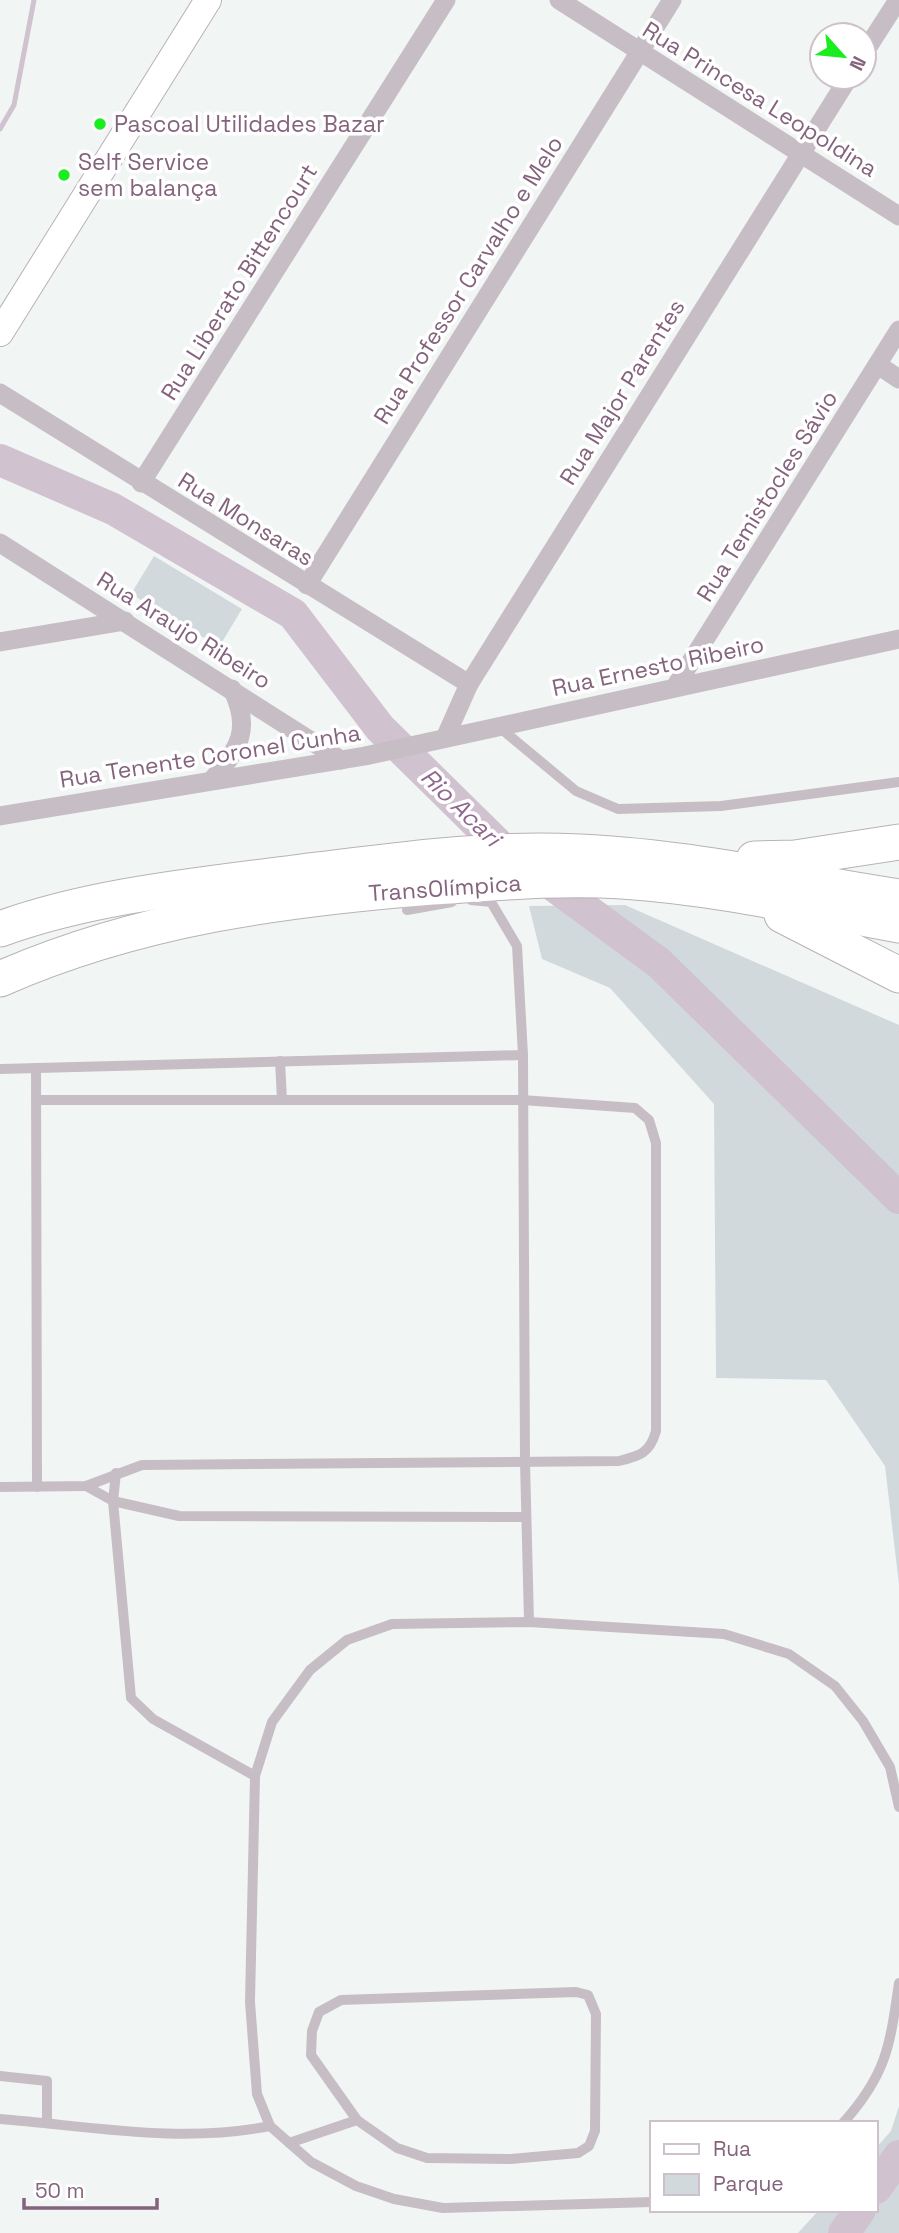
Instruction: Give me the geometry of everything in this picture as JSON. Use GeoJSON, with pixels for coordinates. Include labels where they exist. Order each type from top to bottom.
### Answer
{"type":"FeatureCollection","features":[{"type":"Feature","properties":{"kind":"highway"},"geometry":{"type":"LineString","coordinates":[[637,856],[795,858],[899,842]]}},
{"type":"Feature","properties":{"kind":"highway","name":"TransOlímpica"},"geometry":{"type":"LineString","coordinates":[[0,929],[155,893],[438,856],[534,851],[637,856],[899,897]]}},
{"type":"Feature","properties":{"kind":"highway","name":"TransOlímpica"},"geometry":{"type":"LineString","coordinates":[[0,979],[82,946],[180,919],[381,891],[478,884],[556,880],[622,881],[741,895],[899,925]]}},
{"type":"Feature","properties":{"kind":"highway"},"geometry":{"type":"LineString","coordinates":[[741,895],[899,975]]}},
{"type":"Feature","properties":{"kind":"street"},"geometry":{"type":"LineString","coordinates":[[0,333],[208,0]]}},
{"type":"Feature","properties":{"kind":"street","name":"Rua Liberato Bittencourt"},"geometry":{"type":"LineString","coordinates":[[141,483],[446,0]]}},
{"type":"Feature","properties":{"kind":"street","name":"Rua Princesa Leopoldina"},"geometry":{"type":"LineString","coordinates":[[559,0],[899,216]]}},
{"type":"Feature","properties":{"kind":"street","name":"Rua Professor Carvalho e Melo"},"geometry":{"type":"LineString","coordinates":[[307,585],[672,0]]}},
{"type":"Feature","properties":{"kind":"street"},"geometry":{"type":"LineString","coordinates":[[878,31],[898,0]]}},
{"type":"Feature","properties":{"kind":"street","name":"Rua Major Parentes"},"geometry":{"type":"LineString","coordinates":[[437,739],[840,91]]}},
{"type":"Feature","properties":{"kind":"street","name":"Rua Temistocles Sávio"},"geometry":{"type":"LineString","coordinates":[[675,687],[899,330]]}},
{"type":"Feature","properties":{"kind":"street"},"geometry":{"type":"LineString","coordinates":[[878,365],[899,379]]}},
{"type":"Feature","properties":{"kind":"street","name":"Rua Monsaras"},"geometry":{"type":"LineString","coordinates":[[0,393],[141,483],[469,684]]}},
{"type":"Feature","properties":{"kind":"street","name":"Rua Araujo Ribeiro"},"geometry":{"type":"LineString","coordinates":[[0,542],[341,760]]}},
{"type":"Feature","properties":{"kind":"street"},"geometry":{"type":"LineString","coordinates":[[0,642],[125,621]]}},
{"type":"Feature","properties":{"kind":"street","name":"Rua Ernesto Ribeiro"},"geometry":{"type":"LineString","coordinates":[[437,739],[899,639]]}},
{"type":"Feature","properties":{"kind":"street"},"geometry":{"type":"LineString","coordinates":[[212,780],[231,758],[241,737],[243,716],[232,689]]}},
{"type":"Feature","properties":{"kind":"street","name":"Rua Tenente Coronel Cunha"},"geometry":{"type":"LineString","coordinates":[[0,816],[365,756],[437,739]]}},
{"type":"Feature","properties":{"kind":"lane"},"geometry":{"type":"LineString","coordinates":[[496,725],[576,791],[618,809],[721,806],[899,782]]}},
{"type":"Feature","properties":{"kind":"lane"},"geometry":{"type":"LineString","coordinates":[[407,910],[467,899],[491,902],[517,946],[523,1055],[525,1462],[529,1622]]}},
{"type":"Feature","properties":{"kind":"lane"},"geometry":{"type":"LineString","coordinates":[[0,1069],[523,1055]]}},
{"type":"Feature","properties":{"kind":"lane"},"geometry":{"type":"LineString","coordinates":[[280,1061],[282,1100]]}},
{"type":"Feature","properties":{"kind":"lane"},"geometry":{"type":"LineString","coordinates":[[36,1068],[37,1486]]}},
{"type":"Feature","properties":{"kind":"lane"},"geometry":{"type":"LineString","coordinates":[[0,1487],[86,1486],[142,1465],[619,1461],[641,1456],[652,1446],[656,1431],[656,1143],[649,1120],[635,1108],[522,1100],[36,1100]]}},
{"type":"Feature","properties":{"kind":"lane"},"geometry":{"type":"LineString","coordinates":[[116,1473],[113,1501],[131,1698],[153,1719],[256,1776]]}},
{"type":"Feature","properties":{"kind":"lane"},"geometry":{"type":"LineString","coordinates":[[86,1486],[113,1501],[144,1511],[179,1516],[526,1517]]}},
{"type":"Feature","properties":{"kind":"lane"},"geometry":{"type":"LineString","coordinates":[[650,2202],[443,2207],[394,2199],[356,2186],[311,2162],[270,2126],[257,2094],[250,2002],[256,1776],[272,1722],[310,1670],[347,1640],[392,1624],[529,1622],[723,1634],[789,1654],[835,1686],[863,1721],[890,1767],[899,1807]]}},
{"type":"Feature","properties":{"kind":"lane"},"geometry":{"type":"LineString","coordinates":[[845,2121],[864,2100],[889,2051],[899,1983]]}},
{"type":"Feature","properties":{"kind":"lane"},"geometry":{"type":"LineString","coordinates":[[576,1992],[588,1995],[593,2001],[596,2014],[595,2131],[589,2147],[578,2153],[512,2159],[427,2158],[397,2148],[357,2120],[311,2055],[312,2031],[319,2012],[341,2000],[576,1992]]}},
{"type":"Feature","properties":{"kind":"lane"},"geometry":{"type":"LineString","coordinates":[[0,2076],[47,2081],[47,2122]]}},
{"type":"Feature","properties":{"kind":"lane"},"geometry":{"type":"LineString","coordinates":[[0,2119],[190,2136],[235,2133],[270,2126]]}},
{"type":"Feature","properties":{"kind":"lane"},"geometry":{"type":"LineString","coordinates":[[289,2143],[357,2120]]}},
{"type":"Feature","properties":{"kind":"green space"},"geometry":{"type":"Polygon","coordinates":[[[154,556],[242,609],[219,647],[131,594],[154,556]]]}},
{"type":"Feature","properties":{"kind":"green space"},"geometry":{"type":"Polygon","coordinates":[[[625,905],[899,1025],[899,1585],[885,1466],[826,1380],[716,1378],[714,1104],[610,988],[542,959],[529,906],[625,905]]]}},
{"type":"Feature","properties":{"kind":"green space"},"geometry":{"type":"Polygon","coordinates":[[[899,2106],[899,2233],[798,2233],[817,2212],[878,2212],[878,2146],[891,2131],[899,2106]]]}},
{"type":"Feature","properties":{"kind":"waterway"},"geometry":{"type":"LineString","coordinates":[[0,129],[14,105],[34,0]]}},
{"type":"Feature","properties":{"kind":"waterway","name":"Rio Acari"},"geometry":{"type":"LineString","coordinates":[[0,460],[113,509],[293,614],[380,728],[501,847],[659,963],[899,1198]]}},
{"type":"Feature","properties":{"kind":"waterway","name":"Rio Acari"},"geometry":{"type":"LineString","coordinates":[[878,2185],[899,2156]]}},
{"type":"Feature","properties":{"kind":"waterway","name":"Rio Acari"},"geometry":{"type":"LineString","coordinates":[[844,2233],[859,2212]]}},
{"type":"Feature","properties":{"kind":"place","name":"Pascoal Utilidades Bazar"},"geometry":{"type":"Point","coordinates":[100,124]}},
{"type":"Feature","properties":{"kind":"place","name":"Self Service sem balança"},"geometry":{"type":"Point","coordinates":[64,175]}}]}
